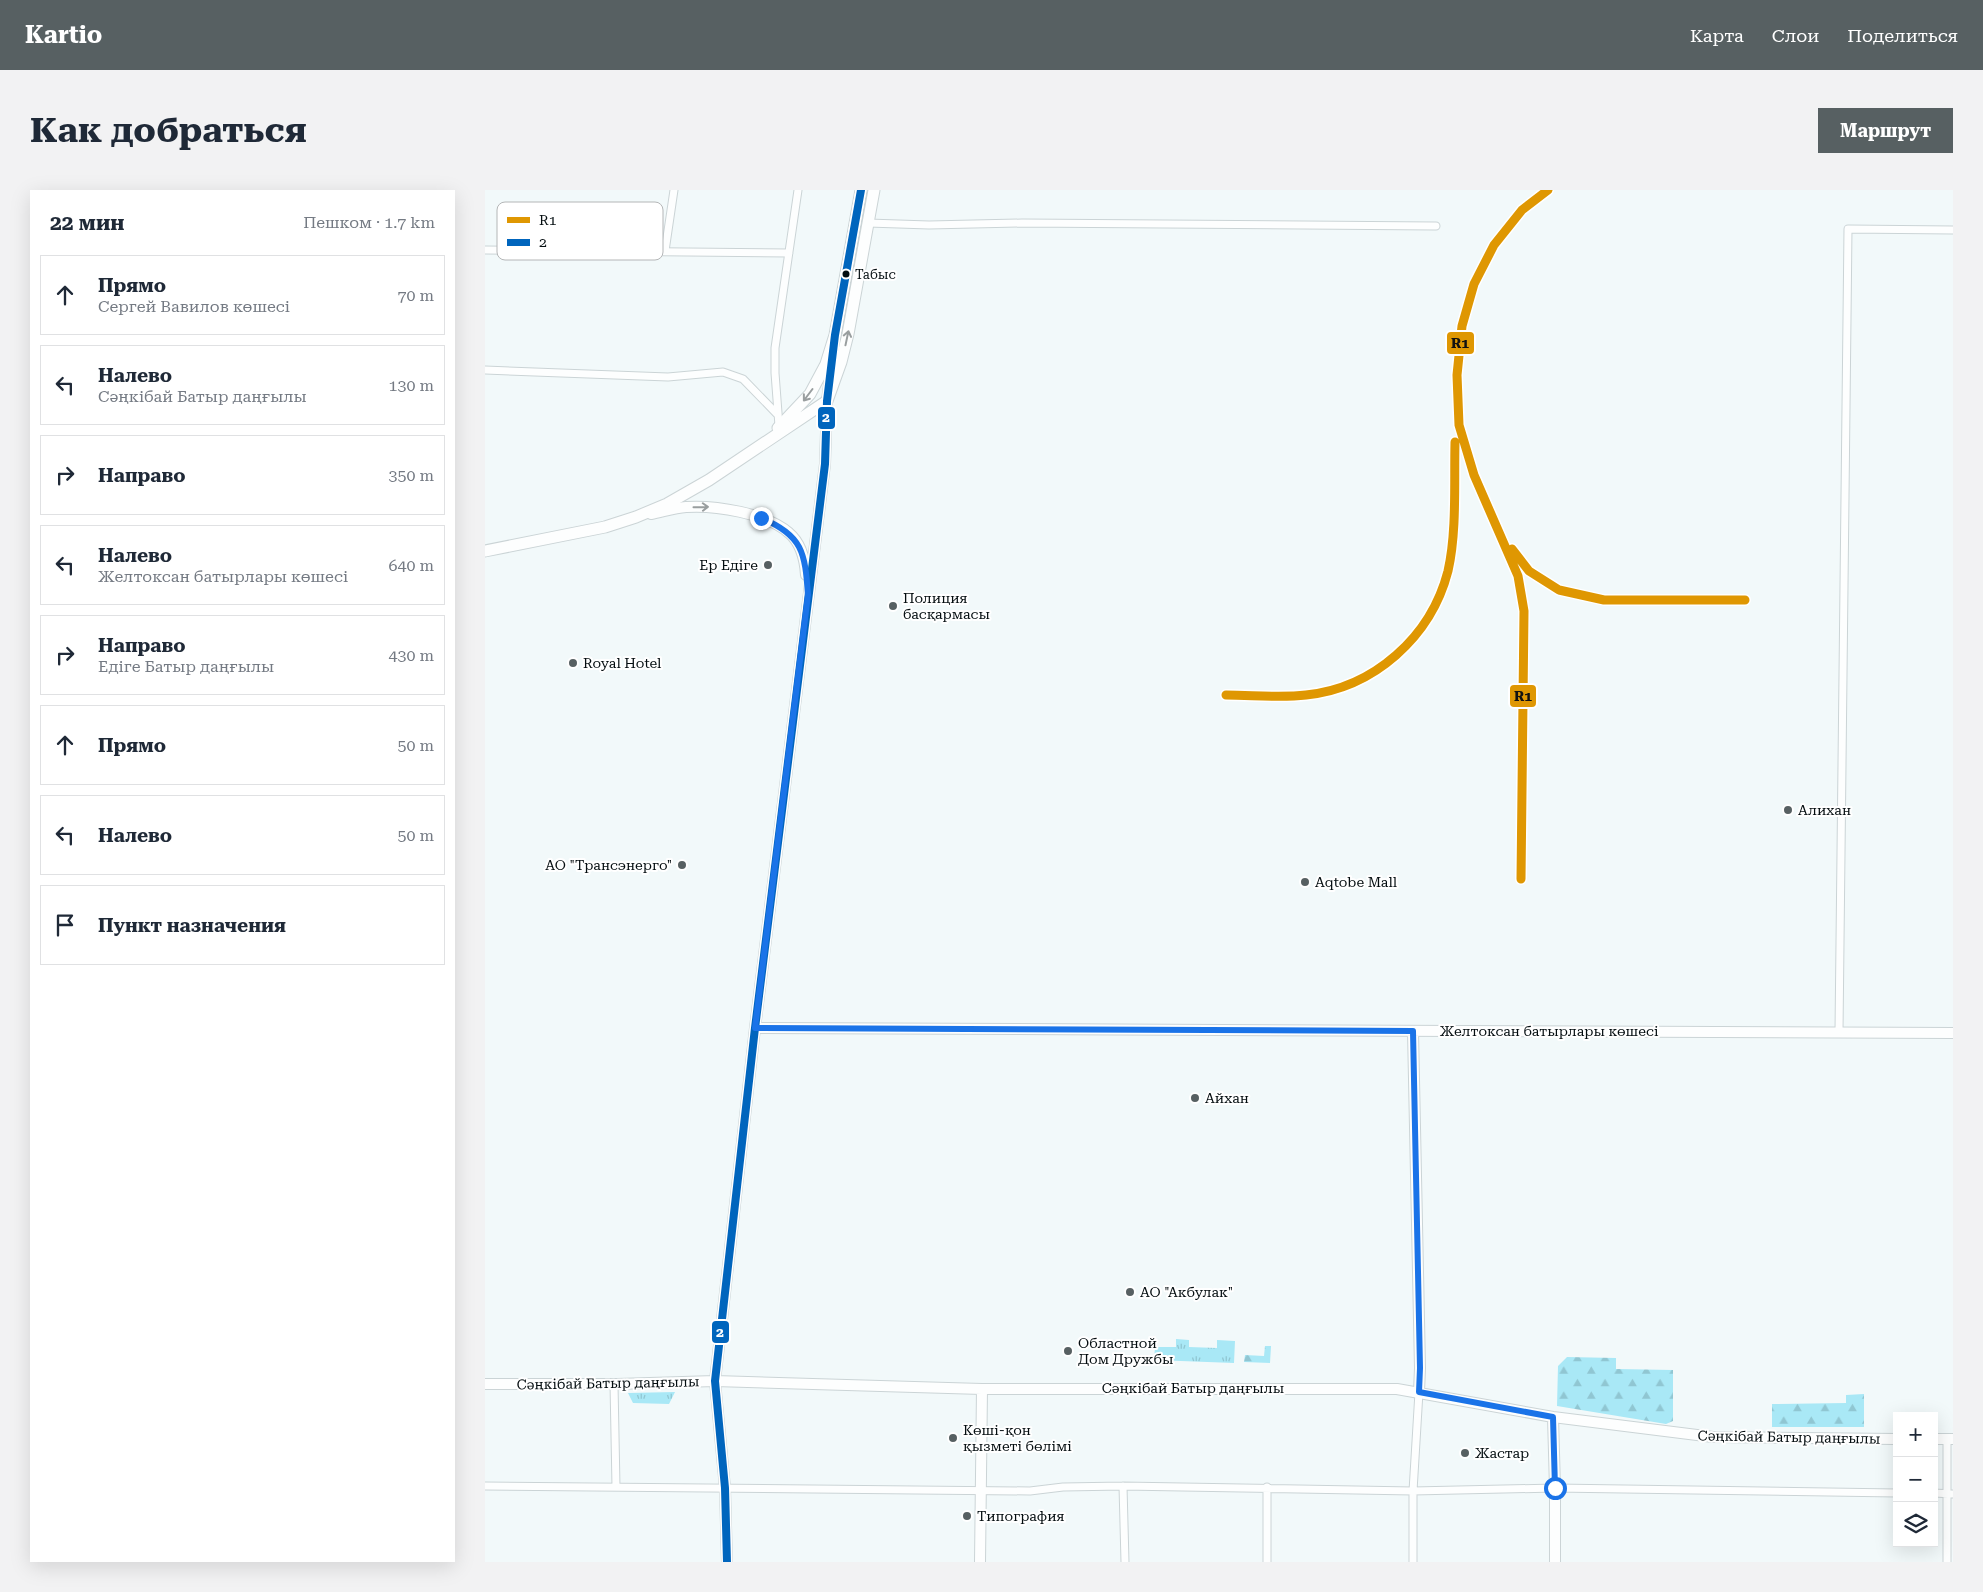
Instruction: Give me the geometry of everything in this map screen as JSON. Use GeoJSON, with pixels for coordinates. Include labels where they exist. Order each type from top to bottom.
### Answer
{"type":"FeatureCollection","features":[{"type":"Feature","properties":{"kind":"main road"},"geometry":{"type":"LineString","coordinates":[[761,445],[797,410],[814,387],[826,364],[835,335],[861,190]]}},
{"type":"Feature","properties":{"kind":"main road"},"geometry":{"type":"LineString","coordinates":[[485,551],[596,529],[636,517],[676,499],[827,401],[844,349],[874,190]]}},
{"type":"Feature","properties":{"kind":"street"},"geometry":{"type":"LineString","coordinates":[[673,190],[665,251],[789,253]]}},
{"type":"Feature","properties":{"kind":"street"},"geometry":{"type":"LineString","coordinates":[[779,426],[775,348],[798,190]]}},
{"type":"Feature","properties":{"kind":"street"},"geometry":{"type":"LineString","coordinates":[[868,223],[929,225],[1022,223],[1436,226]]}},
{"type":"Feature","properties":{"kind":"street"},"geometry":{"type":"LineString","coordinates":[[1839,1032],[1848,229],[1953,230]]}},
{"type":"Feature","properties":{"kind":"street"},"geometry":{"type":"LineString","coordinates":[[727,1562],[725,1488],[715,1381],[755,1028],[825,464],[827,401],[835,335]]}},
{"type":"Feature","properties":{"kind":"street"},"geometry":{"type":"LineString","coordinates":[[485,370],[668,377],[723,372],[743,379],[777,414]]}},
{"type":"Feature","properties":{"kind":"street"},"geometry":{"type":"LineString","coordinates":[[636,517],[684,507],[710,507],[729,509],[763,519],[789,532],[800,546],[806,568],[808,595]]}},
{"type":"Feature","properties":{"kind":"street","name":"Желтоксан батырлары көшесі"},"geometry":{"type":"LineString","coordinates":[[755,1028],[1953,1033]]}},
{"type":"Feature","properties":{"kind":"street"},"geometry":{"type":"LineString","coordinates":[[1413,1031],[1420,1368],[1413,1491],[1413,1562]]}},
{"type":"Feature","properties":{"kind":"street","name":"Сәңкібай Батыр даңғылы"},"geometry":{"type":"LineString","coordinates":[[485,1384],[614,1384],[715,1381],[981,1389],[1397,1389],[1553,1417],[1713,1437],[1893,1439]]}},
{"type":"Feature","properties":{"kind":"street"},"geometry":{"type":"LineString","coordinates":[[614,1384],[616,1487]]}},
{"type":"Feature","properties":{"kind":"street"},"geometry":{"type":"LineString","coordinates":[[980,1562],[981,1389]]}},
{"type":"Feature","properties":{"kind":"street"},"geometry":{"type":"LineString","coordinates":[[1553,1417],[1555,1562]]}},
{"type":"Feature","properties":{"kind":"street"},"geometry":{"type":"LineString","coordinates":[[1947,1562],[1950,1439]]}},
{"type":"Feature","properties":{"kind":"street"},"geometry":{"type":"LineString","coordinates":[[485,1486],[1030,1491],[1063,1487],[1123,1486],[1413,1491],[1555,1488],[1893,1493]]}},
{"type":"Feature","properties":{"kind":"street"},"geometry":{"type":"LineString","coordinates":[[1123,1486],[1125,1562]]}},
{"type":"Feature","properties":{"kind":"street"},"geometry":{"type":"LineString","coordinates":[[1267,1487],[1267,1562]]}},
{"type":"Feature","properties":{"kind":"green space"},"geometry":{"type":"Polygon","coordinates":[[[1176,1339],[1189,1340],[1189,1347],[1217,1348],[1217,1340],[1235,1341],[1234,1363],[1154,1360],[1155,1347],[1176,1347],[1176,1339]]]}},
{"type":"Feature","properties":{"kind":"green space"},"geometry":{"type":"Polygon","coordinates":[[[1265,1346],[1271,1346],[1270,1363],[1244,1362],[1245,1355],[1264,1356],[1265,1346]]]}},
{"type":"Feature","properties":{"kind":"green space"},"geometry":{"type":"Polygon","coordinates":[[[1567,1357],[1616,1358],[1616,1369],[1673,1370],[1673,1421],[1666,1424],[1557,1406],[1558,1366],[1567,1357]]]}},
{"type":"Feature","properties":{"kind":"green space"},"geometry":{"type":"Polygon","coordinates":[[[675,1392],[669,1404],[633,1403],[628,1393],[675,1392]]]}},
{"type":"Feature","properties":{"kind":"green space"},"geometry":{"type":"Polygon","coordinates":[[[1864,1394],[1864,1427],[1772,1427],[1772,1404],[1846,1403],[1846,1395],[1864,1394]]]}},
{"type":"Feature","properties":{"kind":"transit line","name":"2"},"geometry":{"type":"LineString","coordinates":[[727,1562],[725,1488],[715,1381],[755,1028],[825,464],[827,401],[835,335],[861,190]]}},
{"type":"Feature","properties":{"kind":"transit line","name":"R1"},"geometry":{"type":"LineString","coordinates":[[1521,879],[1524,611],[1518,576],[1474,475],[1459,425],[1457,375],[1462,326],[1474,284],[1494,245],[1522,210],[1548,190]]}},
{"type":"Feature","properties":{"kind":"transit line","name":"R1"},"geometry":{"type":"LineString","coordinates":[[1226,695],[1296,696],[1331,690],[1354,682],[1376,670],[1396,655],[1414,637],[1440,595],[1448,571],[1454,524],[1455,442]]}},
{"type":"Feature","properties":{"kind":"transit line","name":"R1"},"geometry":{"type":"LineString","coordinates":[[1512,549],[1529,571],[1559,590],[1604,600],[1745,600]]}},
{"type":"Feature","properties":{"kind":"place","name":"Табыс"},"geometry":{"type":"Point","coordinates":[846,274]}},
{"type":"Feature","properties":{"kind":"place","name":"Ер Едіге"},"geometry":{"type":"Point","coordinates":[768,565]}},
{"type":"Feature","properties":{"kind":"place","name":"Полиция басқармасы"},"geometry":{"type":"Point","coordinates":[893,606]}},
{"type":"Feature","properties":{"kind":"place","name":"Royal Hotel"},"geometry":{"type":"Point","coordinates":[573,663]}},
{"type":"Feature","properties":{"kind":"place","name":"Алихан"},"geometry":{"type":"Point","coordinates":[1788,810]}},
{"type":"Feature","properties":{"kind":"place","name":"АО \"Трансэнерго\""},"geometry":{"type":"Point","coordinates":[682,865]}},
{"type":"Feature","properties":{"kind":"place","name":"Aqtobe Mall"},"geometry":{"type":"Point","coordinates":[1305,882]}},
{"type":"Feature","properties":{"kind":"place","name":"Айхан"},"geometry":{"type":"Point","coordinates":[1195,1098]}},
{"type":"Feature","properties":{"kind":"place","name":"АО \"Акбулак\""},"geometry":{"type":"Point","coordinates":[1130,1292]}},
{"type":"Feature","properties":{"kind":"place","name":"Областной Дом Дружбы"},"geometry":{"type":"Point","coordinates":[1068,1351]}},
{"type":"Feature","properties":{"kind":"place","name":"Көші-қон қызметі бөлімі"},"geometry":{"type":"Point","coordinates":[953,1438]}},
{"type":"Feature","properties":{"kind":"place","name":"Жастар"},"geometry":{"type":"Point","coordinates":[1465,1453]}},
{"type":"Feature","properties":{"kind":"place","name":"Типография"},"geometry":{"type":"Point","coordinates":[967,1516]}},
{"type":"Feature","properties":{"kind":"route"},"geometry":{"type":"LineString","coordinates":[[761,518],[789,532],[800,546],[806,568],[808,595],[755,1028],[1413,1031],[1419,1392],[1553,1417],[1555,1488]]}}]}
